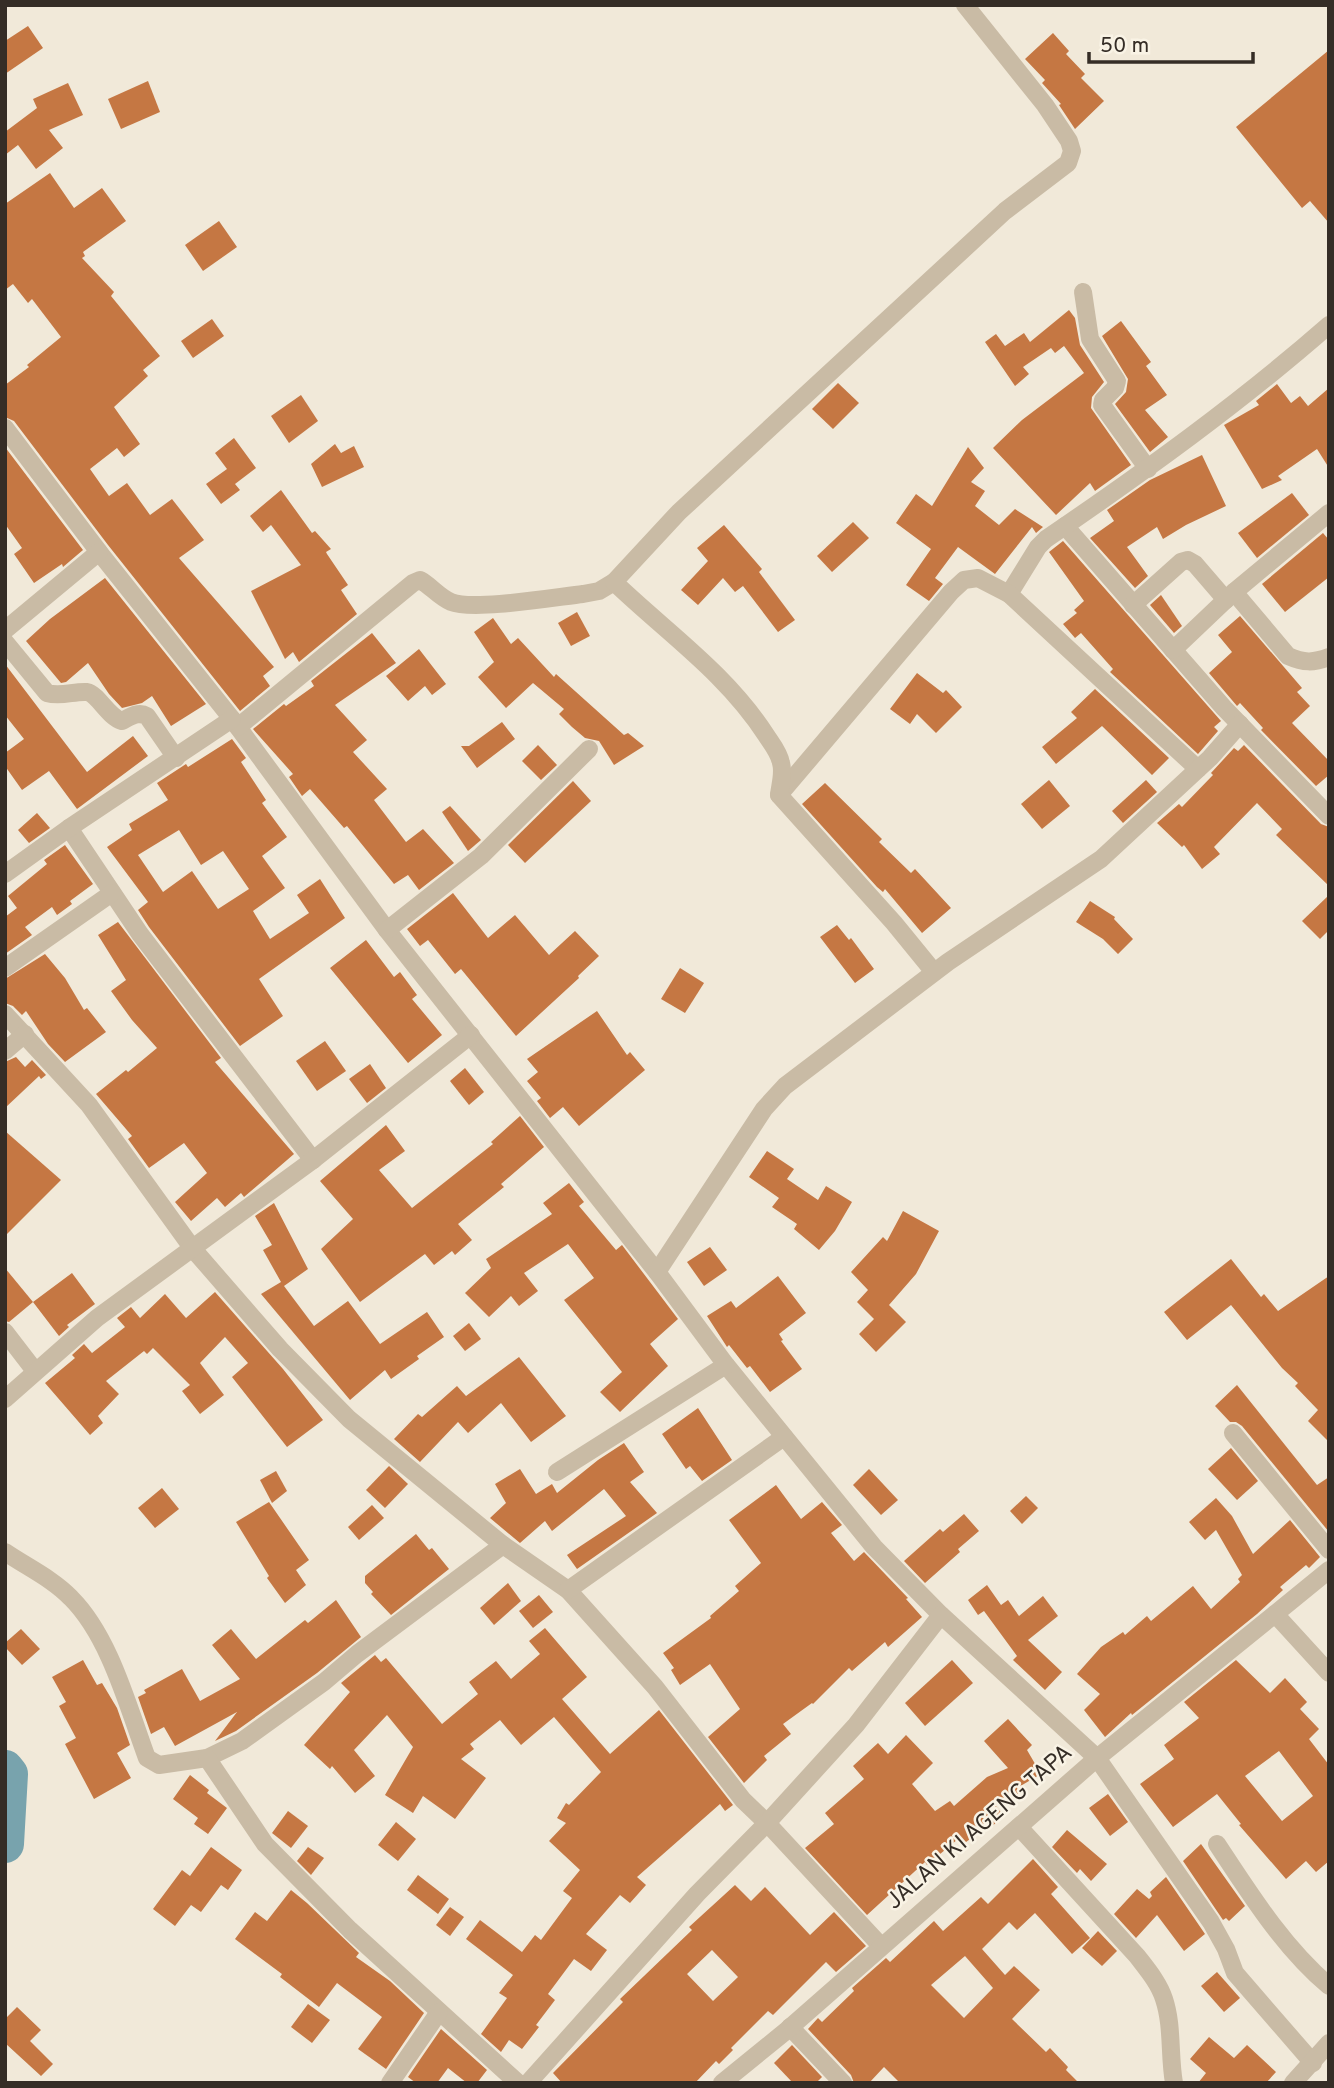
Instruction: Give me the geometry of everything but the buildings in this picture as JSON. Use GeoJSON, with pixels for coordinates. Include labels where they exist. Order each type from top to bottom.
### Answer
{"type":"FeatureCollection","features":[{"type":"Feature","properties":{"kind":"street"},"geometry":{"type":"LineString","coordinates":[[5,874],[69,828],[235,723],[419,580],[451,602],[474,605],[583,594],[599,591],[614,582],[678,512],[1005,211],[1068,163],[1072,151],[1069,141],[1045,105],[965,5]]}},
{"type":"Feature","properties":{"kind":"street"},"geometry":{"type":"LineString","coordinates":[[1083,292],[1090,339],[1117,381],[1117,385],[1103,400],[1102,405],[1148,469]]}},
{"type":"Feature","properties":{"kind":"street"},"geometry":{"type":"LineString","coordinates":[[1009,594],[1038,547],[1148,469],[1278,370],[1329,325]]}},
{"type":"Feature","properties":{"kind":"street"},"geometry":{"type":"LineString","coordinates":[[5,428],[99,552],[235,723],[387,930],[657,1272],[726,1365],[874,1547],[935,1609],[1097,1758],[1211,1922],[1235,1973],[1313,2063]]}},
{"type":"Feature","properties":{"kind":"street"},"geometry":{"type":"LineString","coordinates":[[1173,650],[1230,596],[1329,513]]}},
{"type":"Feature","properties":{"kind":"street"},"geometry":{"type":"LineString","coordinates":[[1065,526],[1240,724],[1329,816]]}},
{"type":"Feature","properties":{"kind":"street"},"geometry":{"type":"LineString","coordinates":[[5,629],[99,552]]}},
{"type":"Feature","properties":{"kind":"street"},"geometry":{"type":"LineString","coordinates":[[1133,605],[1181,562],[1188,560],[1230,596],[1288,656],[1313,663],[1329,657]]}},
{"type":"Feature","properties":{"kind":"street"},"geometry":{"type":"LineString","coordinates":[[779,795],[951,592],[964,580],[978,578],[1009,594],[1198,769]]}},
{"type":"Feature","properties":{"kind":"street"},"geometry":{"type":"LineString","coordinates":[[614,582],[681,640],[757,721],[781,760],[779,795],[894,923],[934,972]]}},
{"type":"Feature","properties":{"kind":"street"},"geometry":{"type":"LineString","coordinates":[[5,642],[47,693],[56,695],[87,692],[112,716],[122,721],[139,713],[143,714],[176,758]]}},
{"type":"Feature","properties":{"kind":"street"},"geometry":{"type":"LineString","coordinates":[[657,1272],[764,1109],[785,1086],[934,972],[1101,859],[1198,769],[1240,724]]}},
{"type":"Feature","properties":{"kind":"street"},"geometry":{"type":"LineString","coordinates":[[387,930],[481,856],[589,749]]}},
{"type":"Feature","properties":{"kind":"street"},"geometry":{"type":"LineString","coordinates":[[69,828],[148,946],[313,1160]]}},
{"type":"Feature","properties":{"kind":"street"},"geometry":{"type":"LineString","coordinates":[[5,968],[112,893]]}},
{"type":"Feature","properties":{"kind":"street"},"geometry":{"type":"LineString","coordinates":[[5,1014],[89,1105],[193,1250],[280,1349],[349,1419],[503,1545],[568,1590],[655,1686],[755,1812],[881,1946]]}},
{"type":"Feature","properties":{"kind":"street"},"geometry":{"type":"LineString","coordinates":[[5,1051],[25,1034]]}},
{"type":"Feature","properties":{"kind":"street"},"geometry":{"type":"LineString","coordinates":[[5,1399],[97,1318],[313,1160],[471,1035]]}},
{"type":"Feature","properties":{"kind":"street"},"geometry":{"type":"LineString","coordinates":[[5,1332],[35,1371]]}},
{"type":"Feature","properties":{"kind":"street"},"geometry":{"type":"LineString","coordinates":[[557,1472],[726,1365]]}},
{"type":"Feature","properties":{"kind":"street"},"geometry":{"type":"LineString","coordinates":[[1233,1433],[1329,1550]]}},
{"type":"Feature","properties":{"kind":"street"},"geometry":{"type":"LineString","coordinates":[[568,1590],[784,1437]]}},
{"type":"Feature","properties":{"kind":"street"},"geometry":{"type":"LineString","coordinates":[[5,1552],[71,1598],[94,1628],[147,1758],[159,1765],[206,1758],[242,1741],[503,1545]]}},
{"type":"Feature","properties":{"kind":"street","name":"JALAN KI AGENG TAPA"},"geometry":{"type":"LineString","coordinates":[[722,2083],[790,2028],[1097,1758],[1329,1570]]}},
{"type":"Feature","properties":{"kind":"street"},"geometry":{"type":"LineString","coordinates":[[528,2083],[697,1894],[755,1812],[856,1725],[935,1609]]}},
{"type":"Feature","properties":{"kind":"street"},"geometry":{"type":"LineString","coordinates":[[1263,1624],[1329,1672]]}},
{"type":"Feature","properties":{"kind":"street"},"geometry":{"type":"LineString","coordinates":[[206,1758],[265,1844],[350,1930],[518,2083]]}},
{"type":"Feature","properties":{"kind":"street"},"geometry":{"type":"LineString","coordinates":[[1019,1827],[1137,1956],[1154,1979],[1164,1996],[1174,2083]]}},
{"type":"Feature","properties":{"kind":"street"},"geometry":{"type":"LineString","coordinates":[[1217,1844],[1266,1917],[1308,1968],[1329,1986]]}},
{"type":"Feature","properties":{"kind":"street"},"geometry":{"type":"LineString","coordinates":[[390,2083],[439,2012]]}},
{"type":"Feature","properties":{"kind":"street"},"geometry":{"type":"LineString","coordinates":[[790,2028],[843,2083]]}},
{"type":"Feature","properties":{"kind":"street"},"geometry":{"type":"LineString","coordinates":[[1293,2083],[1329,2043]]}},
{"type":"Feature","properties":{"kind":"waterway"},"geometry":{"type":"LineString","coordinates":[[5,1769],[9,1774],[5,1844]]}}]}
